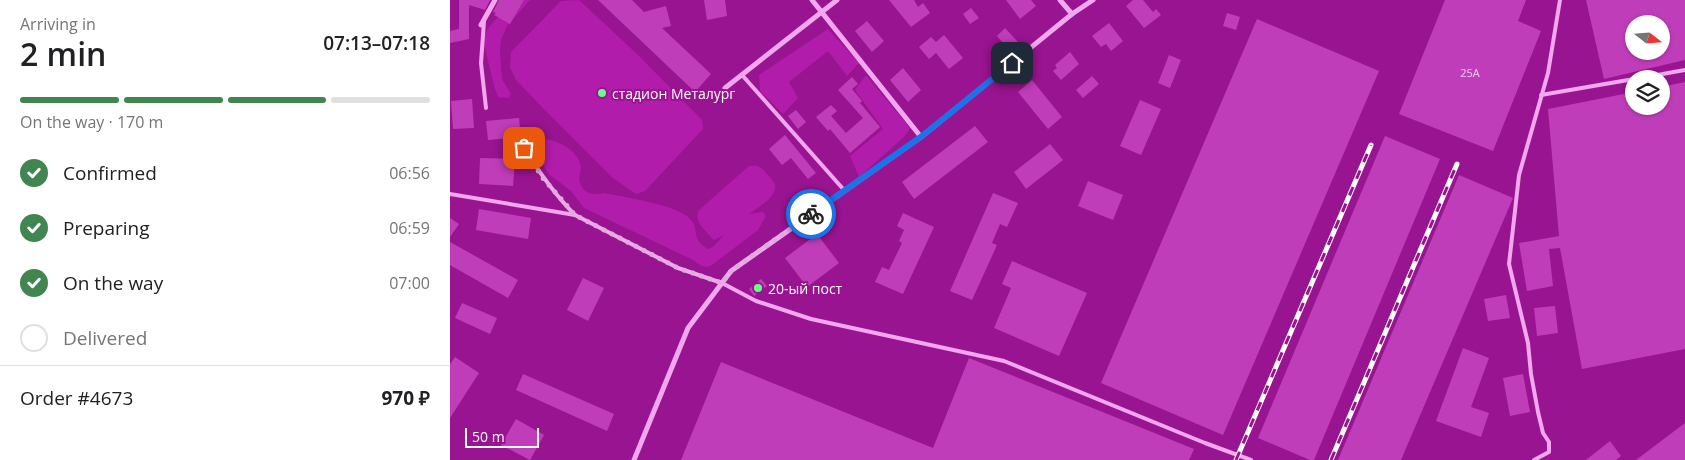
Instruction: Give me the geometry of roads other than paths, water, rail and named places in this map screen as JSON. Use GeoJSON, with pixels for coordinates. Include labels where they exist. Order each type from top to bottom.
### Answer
{"type":"FeatureCollection","features":[{"type":"Feature","properties":{"kind":"street"},"geometry":{"type":"LineString","coordinates":[[483,23],[495,0]]}},
{"type":"Feature","properties":{"kind":"street"},"geometry":{"type":"LineString","coordinates":[[812,0],[922,136]]}},
{"type":"Feature","properties":{"kind":"street"},"geometry":{"type":"LineString","coordinates":[[725,88],[837,0]]}},
{"type":"Feature","properties":{"kind":"street"},"geometry":{"type":"LineString","coordinates":[[1060,0],[1072,14]]}},
{"type":"Feature","properties":{"kind":"street"},"geometry":{"type":"LineString","coordinates":[[634,460],[688,328],[731,271],[922,136],[1072,14],[1093,0]]}},
{"type":"Feature","properties":{"kind":"lane"},"geometry":{"type":"LineString","coordinates":[[1534,460],[1549,452],[1549,442],[1543,433],[1538,412],[1530,374],[1528,344],[1510,264],[1519,175],[1548,73],[1560,0]]}},
{"type":"Feature","properties":{"kind":"lane"},"geometry":{"type":"LineString","coordinates":[[483,23],[481,63],[486,108]]}},
{"type":"Feature","properties":{"kind":"lane"},"geometry":{"type":"LineString","coordinates":[[1670,73],[1685,70]]}},
{"type":"Feature","properties":{"kind":"lane"},"geometry":{"type":"LineString","coordinates":[[742,75],[844,190]]}},
{"type":"Feature","properties":{"kind":"lane"},"geometry":{"type":"LineString","coordinates":[[1541,94],[1625,80]]}},
{"type":"Feature","properties":{"kind":"lane"},"geometry":{"type":"LineString","coordinates":[[508,147],[524,148],[542,177],[575,215]]}},
{"type":"Feature","properties":{"kind":"lane"},"geometry":{"type":"LineString","coordinates":[[450,194],[575,215],[678,268],[722,283],[756,301],[811,319],[1004,361],[1251,460]]}},
{"type":"Feature","properties":{"kind":"railway"},"geometry":{"type":"LineString","coordinates":[[1236,460],[1371,145]]}},
{"type":"Feature","properties":{"kind":"railway"},"geometry":{"type":"LineString","coordinates":[[1331,460],[1457,164]]}},
{"type":"Feature","properties":{"kind":"place","name":"стадион Металург"},"geometry":{"type":"Point","coordinates":[602,93]}},
{"type":"Feature","properties":{"kind":"place","name":"20-ый пост"},"geometry":{"type":"Point","coordinates":[758,288]}}]}
